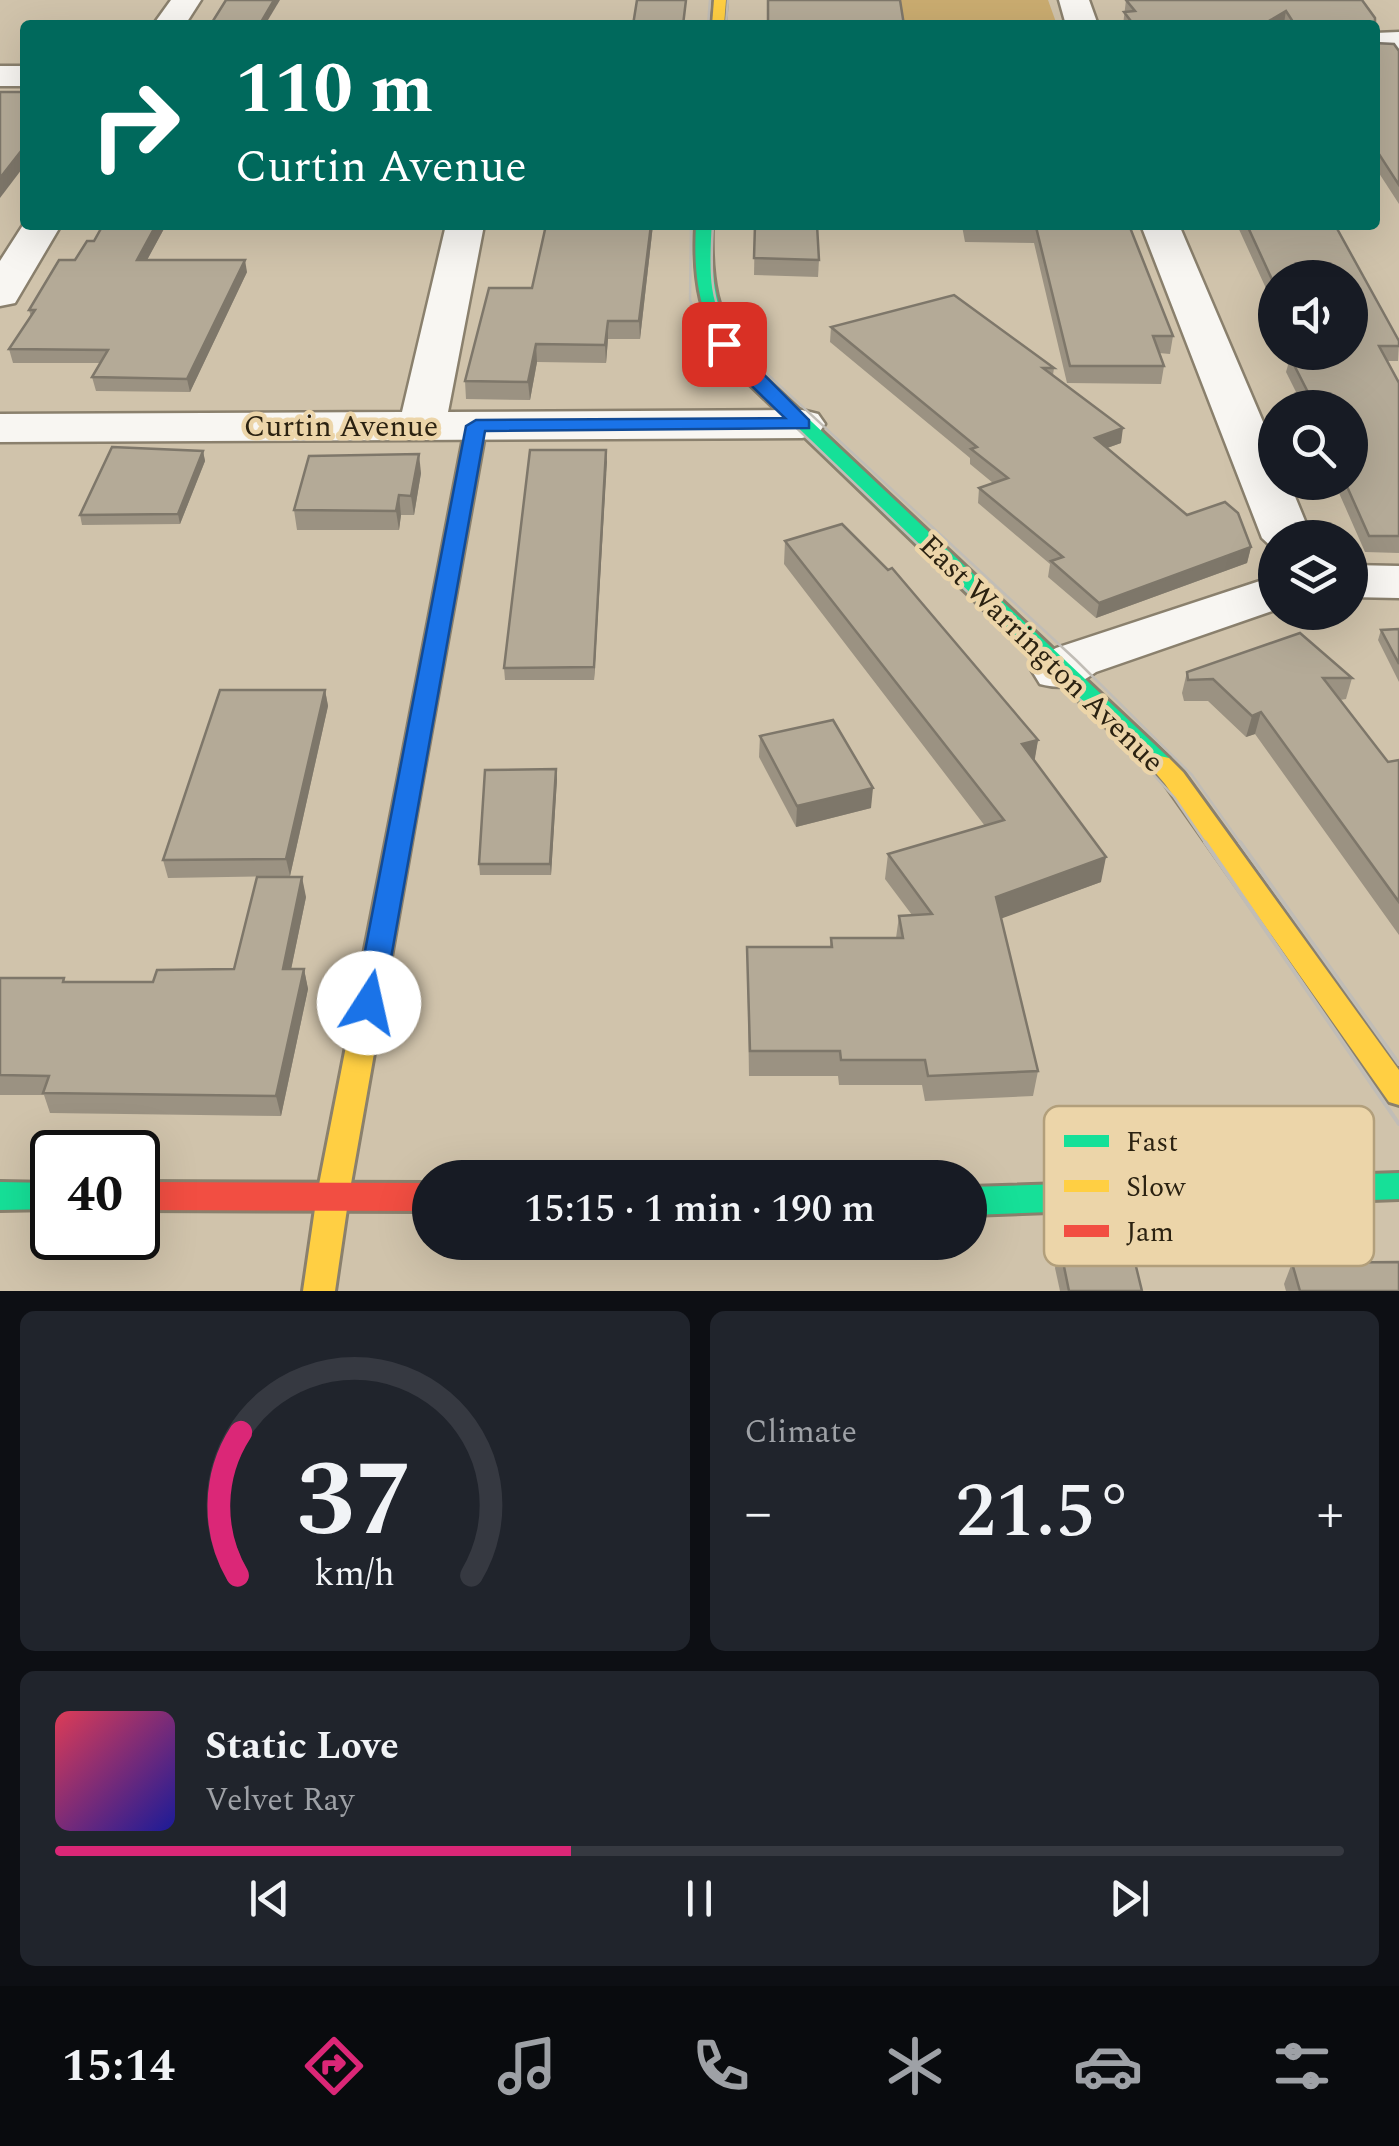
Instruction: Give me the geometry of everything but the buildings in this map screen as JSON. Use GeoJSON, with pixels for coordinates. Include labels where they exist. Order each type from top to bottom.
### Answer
{"type":"FeatureCollection","features":[{"type":"Feature","properties":{"kind":"main road","name":"East Warrington Avenue"},"geometry":{"type":"LineString","coordinates":[[704,230],[699,293],[710,324],[738,363],[1174,778],[1399,1093]]}},
{"type":"Feature","properties":{"kind":"main road"},"geometry":{"type":"LineString","coordinates":[[319,1291],[333,1195],[476,426]]}},
{"type":"Feature","properties":{"kind":"main road"},"geometry":{"type":"LineString","coordinates":[[1374,1187],[1399,1186]]}},
{"type":"Feature","properties":{"kind":"main road"},"geometry":{"type":"LineString","coordinates":[[0,1196],[30,1196]]}},
{"type":"Feature","properties":{"kind":"main road"},"geometry":{"type":"LineString","coordinates":[[160,1196],[412,1196]]}},
{"type":"Feature","properties":{"kind":"main road"},"geometry":{"type":"LineString","coordinates":[[987,1200],[1044,1198]]}},
{"type":"Feature","properties":{"kind":"street"},"geometry":{"type":"LineString","coordinates":[[0,294],[39,230]]}},
{"type":"Feature","properties":{"kind":"street"},"geometry":{"type":"LineString","coordinates":[[422,426],[464,230]]}},
{"type":"Feature","properties":{"kind":"street"},"geometry":{"type":"LineString","coordinates":[[1162,230],[1281,520]]}},
{"type":"Feature","properties":{"kind":"street","name":"Curtin Avenue"},"geometry":{"type":"LineString","coordinates":[[0,428],[802,424]]}},
{"type":"Feature","properties":{"kind":"street"},"geometry":{"type":"LineString","coordinates":[[1368,582],[1399,582]]}},
{"type":"Feature","properties":{"kind":"street"},"geometry":{"type":"LineString","coordinates":[[1060,671],[1076,660],[1258,598]]}},
{"type":"Feature","properties":{"kind":"shaded area"},"geometry":{"type":"Polygon","coordinates":[[[768,0],[1048,0],[1055,20],[769,20],[768,0]]]}},
{"type":"Feature","properties":{"kind":"tram line"},"geometry":{"type":"LineString","coordinates":[[708,20],[710,0]]}},
{"type":"Feature","properties":{"kind":"tram line"},"geometry":{"type":"LineString","coordinates":[[726,20],[728,0]]}},
{"type":"Feature","properties":{"kind":"tram line"},"geometry":{"type":"LineString","coordinates":[[691,230],[690,300],[709,344],[1118,736],[1174,797],[1206,844]]}},
{"type":"Feature","properties":{"kind":"tram line"},"geometry":{"type":"LineString","coordinates":[[713,230],[716,303],[737,346],[1076,660],[1192,775],[1241,844]]}},
{"type":"Feature","properties":{"kind":"tram line"},"geometry":{"type":"LineString","coordinates":[[1205,842],[1399,1124]]}},
{"type":"Feature","properties":{"kind":"tram line"},"geometry":{"type":"LineString","coordinates":[[1240,842],[1399,1064]]}},
{"type":"Feature","properties":{"kind":"traffic: fast"},"geometry":{"type":"LineString","coordinates":[[704,230],[706,298],[717,328],[738,363],[1160,764]]}},
{"type":"Feature","properties":{"kind":"traffic: fast"},"geometry":{"type":"LineString","coordinates":[[1374,1187],[1399,1186]]}},
{"type":"Feature","properties":{"kind":"traffic: fast"},"geometry":{"type":"LineString","coordinates":[[0,1196],[30,1196]]}},
{"type":"Feature","properties":{"kind":"traffic: fast"},"geometry":{"type":"LineString","coordinates":[[987,1200],[1044,1198]]}},
{"type":"Feature","properties":{"kind":"traffic: slow"},"geometry":{"type":"LineString","coordinates":[[718,20],[720,0]]}},
{"type":"Feature","properties":{"kind":"traffic: slow"},"geometry":{"type":"LineString","coordinates":[[1160,764],[1174,778],[1399,1093]]}},
{"type":"Feature","properties":{"kind":"traffic: slow"},"geometry":{"type":"LineString","coordinates":[[319,1291],[333,1195],[412,770]]}},
{"type":"Feature","properties":{"kind":"traffic: jam"},"geometry":{"type":"LineString","coordinates":[[412,770],[476,426]]}},
{"type":"Feature","properties":{"kind":"traffic: jam"},"geometry":{"type":"LineString","coordinates":[[160,1196],[412,1197]]}},
{"type":"Feature","properties":{"kind":"route"},"geometry":{"type":"LineString","coordinates":[[369,1003],[476,426],[802,424],[738,363],[724,344]]}}]}
